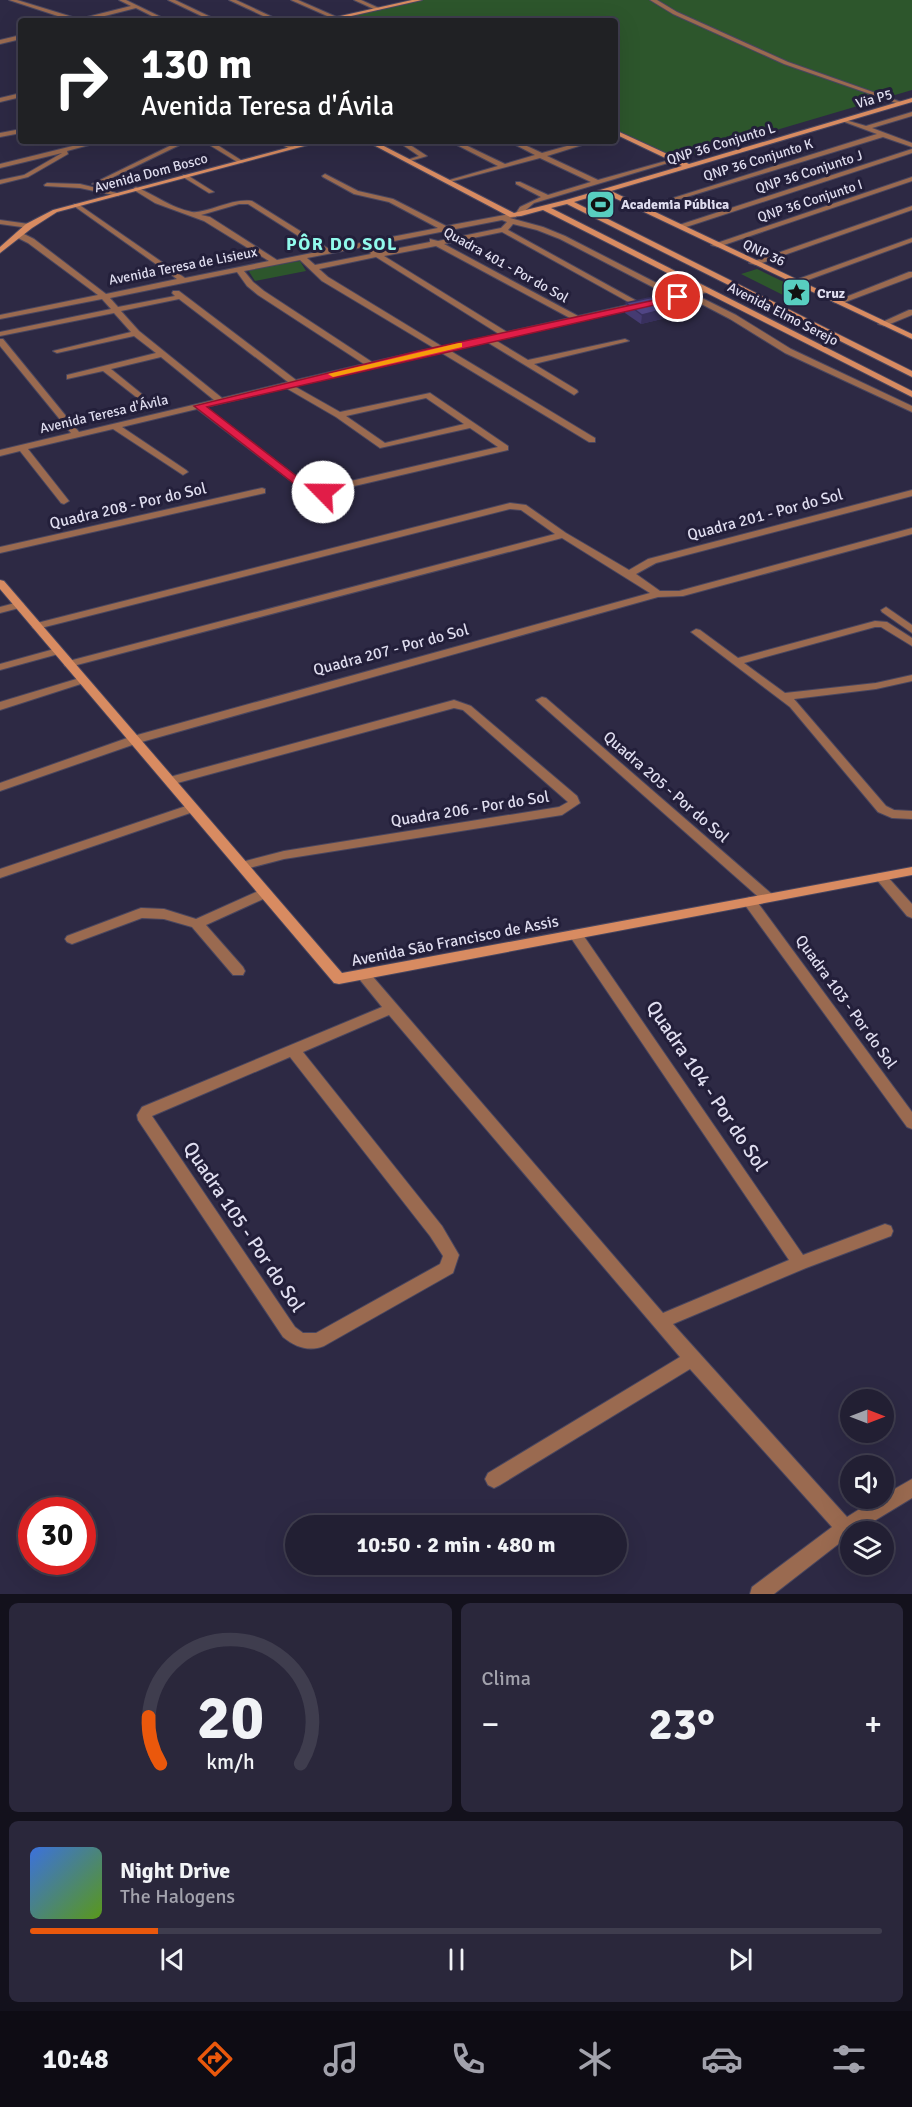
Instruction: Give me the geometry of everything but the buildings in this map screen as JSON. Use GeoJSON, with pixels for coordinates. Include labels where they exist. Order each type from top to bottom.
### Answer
{"type":"FeatureCollection","features":[{"type":"Feature","properties":{"kind":"street"},"geometry":{"type":"LineString","coordinates":[[12,0],[69,18]]}},
{"type":"Feature","properties":{"kind":"street"},"geometry":{"type":"LineString","coordinates":[[122,0],[159,18]]}},
{"type":"Feature","properties":{"kind":"street"},"geometry":{"type":"LineString","coordinates":[[171,0],[210,18]]}},
{"type":"Feature","properties":{"kind":"street"},"geometry":{"type":"LineString","coordinates":[[232,0],[271,18]]}},
{"type":"Feature","properties":{"kind":"street"},"geometry":{"type":"LineString","coordinates":[[294,0],[336,18],[415,0]]}},
{"type":"Feature","properties":{"kind":"street"},"geometry":{"type":"LineString","coordinates":[[357,0],[378,9]]}},
{"type":"Feature","properties":{"kind":"street"},"geometry":{"type":"LineString","coordinates":[[653,0],[675,13],[794,67],[901,103]]}},
{"type":"Feature","properties":{"kind":"street"},"geometry":{"type":"LineString","coordinates":[[90,18],[135,7]]}},
{"type":"Feature","properties":{"kind":"street"},"geometry":{"type":"LineString","coordinates":[[356,14],[364,17]]}},
{"type":"Feature","properties":{"kind":"street"},"geometry":{"type":"LineString","coordinates":[[0,42],[18,38]]}},
{"type":"Feature","properties":{"kind":"street"},"geometry":{"type":"LineString","coordinates":[[0,100],[18,96]]}},
{"type":"Feature","properties":{"kind":"street","name":"Via P5"},"geometry":{"type":"LineString","coordinates":[[844,120],[912,100]]}},
{"type":"Feature","properties":{"kind":"street"},"geometry":{"type":"LineString","coordinates":[[865,128],[912,114]]}},
{"type":"Feature","properties":{"kind":"street"},"geometry":{"type":"LineString","coordinates":[[844,120],[912,146]]}},
{"type":"Feature","properties":{"kind":"street","name":"QNP 36 Conjunto L"},"geometry":{"type":"LineString","coordinates":[[605,191],[844,120]]}},
{"type":"Feature","properties":{"kind":"street"},"geometry":{"type":"LineString","coordinates":[[0,135],[18,131]]}},
{"type":"Feature","properties":{"kind":"street"},"geometry":{"type":"LineString","coordinates":[[618,135],[688,166]]}},
{"type":"Feature","properties":{"kind":"street","name":"QNP 36 Conjunto K"},"geometry":{"type":"LineString","coordinates":[[642,209],[882,135]]}},
{"type":"Feature","properties":{"kind":"street"},"geometry":{"type":"LineString","coordinates":[[0,166],[91,144]]}},
{"type":"Feature","properties":{"kind":"street"},"geometry":{"type":"LineString","coordinates":[[95,184],[179,144]]}},
{"type":"Feature","properties":{"kind":"street"},"geometry":{"type":"LineString","coordinates":[[211,144],[241,162]]}},
{"type":"Feature","properties":{"kind":"street"},"geometry":{"type":"LineString","coordinates":[[285,144],[292,148]]}},
{"type":"Feature","properties":{"kind":"street","name":"Avenida Dom Bosco"},"geometry":{"type":"LineString","coordinates":[[0,251],[47,214],[308,144]]}},
{"type":"Feature","properties":{"kind":"street"},"geometry":{"type":"LineString","coordinates":[[375,144],[514,217],[607,259],[678,297]]}},
{"type":"Feature","properties":{"kind":"street"},"geometry":{"type":"LineString","coordinates":[[405,144],[424,156],[408,161]]}},
{"type":"Feature","properties":{"kind":"street"},"geometry":{"type":"LineString","coordinates":[[460,144],[504,166]]}},
{"type":"Feature","properties":{"kind":"street"},"geometry":{"type":"LineString","coordinates":[[518,144],[598,183]]}},
{"type":"Feature","properties":{"kind":"street"},"geometry":{"type":"LineString","coordinates":[[448,182],[581,144]]}},
{"type":"Feature","properties":{"kind":"street"},"geometry":{"type":"LineString","coordinates":[[0,182],[15,180],[78,148]]}},
{"type":"Feature","properties":{"kind":"street","name":"QNP 36 Conjunto J"},"geometry":{"type":"LineString","coordinates":[[680,226],[912,151]]}},
{"type":"Feature","properties":{"kind":"street"},"geometry":{"type":"LineString","coordinates":[[312,268],[503,230],[522,208],[675,160]]}},
{"type":"Feature","properties":{"kind":"street"},"geometry":{"type":"LineString","coordinates":[[185,176],[211,192]]}},
{"type":"Feature","properties":{"kind":"street"},"geometry":{"type":"LineString","coordinates":[[325,176],[356,193],[392,200],[444,228]]}},
{"type":"Feature","properties":{"kind":"street","name":"QNP 36 Conjunto I"},"geometry":{"type":"LineString","coordinates":[[715,244],[912,179]]}},
{"type":"Feature","properties":{"kind":"street"},"geometry":{"type":"LineString","coordinates":[[518,183],[549,198]]}},
{"type":"Feature","properties":{"kind":"street"},"geometry":{"type":"LineString","coordinates":[[47,185],[81,186],[118,194]]}},
{"type":"Feature","properties":{"kind":"street"},"geometry":{"type":"LineString","coordinates":[[136,189],[157,202],[196,214],[274,262]]}},
{"type":"Feature","properties":{"kind":"street"},"geometry":{"type":"LineString","coordinates":[[514,217],[605,191]]}},
{"type":"Feature","properties":{"kind":"street","name":"QNP 36"},"geometry":{"type":"LineString","coordinates":[[605,191],[912,337]]}},
{"type":"Feature","properties":{"kind":"street"},"geometry":{"type":"LineString","coordinates":[[196,214],[239,202],[253,203],[327,251]]}},
{"type":"Feature","properties":{"kind":"street","name":"Avenida Elmo Serejo"},"geometry":{"type":"LineString","coordinates":[[568,202],[912,374]]}},
{"type":"Feature","properties":{"kind":"street"},"geometry":{"type":"LineString","coordinates":[[76,205],[183,280]]}},
{"type":"Feature","properties":{"kind":"street","name":"Avenida Elmo Serejo"},"geometry":{"type":"LineString","coordinates":[[545,208],[912,394]]}},
{"type":"Feature","properties":{"kind":"street"},"geometry":{"type":"LineString","coordinates":[[753,263],[912,208]]}},
{"type":"Feature","properties":{"kind":"street"},"geometry":{"type":"LineString","coordinates":[[514,217],[556,214]]}},
{"type":"Feature","properties":{"kind":"street","name":"Avenida Teresa de Lisieux"},"geometry":{"type":"LineString","coordinates":[[0,317],[366,243],[503,217],[514,217]]}},
{"type":"Feature","properties":{"kind":"street"},"geometry":{"type":"LineString","coordinates":[[0,222],[29,226]]}},
{"type":"Feature","properties":{"kind":"street","name":"Quadra 401 - Por do Sol"},"geometry":{"type":"LineString","coordinates":[[503,230],[639,305]]}},
{"type":"Feature","properties":{"kind":"street","name":"Quadra 401 - Por do Sol"},"geometry":{"type":"LineString","coordinates":[[422,233],[436,243],[577,319]]}},
{"type":"Feature","properties":{"kind":"street"},"geometry":{"type":"LineString","coordinates":[[19,235],[35,244],[104,296],[136,333],[220,400]]}},
{"type":"Feature","properties":{"kind":"street"},"geometry":{"type":"LineString","coordinates":[[794,282],[912,240]]}},
{"type":"Feature","properties":{"kind":"street"},"geometry":{"type":"LineString","coordinates":[[366,243],[375,255],[506,335]]}},
{"type":"Feature","properties":{"kind":"street"},"geometry":{"type":"LineString","coordinates":[[302,256],[325,279],[592,440]]}},
{"type":"Feature","properties":{"kind":"street"},"geometry":{"type":"LineString","coordinates":[[239,269],[250,284],[261,293],[371,365]]}},
{"type":"Feature","properties":{"kind":"street"},"geometry":{"type":"LineString","coordinates":[[837,302],[912,274]]}},
{"type":"Feature","properties":{"kind":"street"},"geometry":{"type":"LineString","coordinates":[[167,284],[179,297],[290,384],[379,444],[386,446],[473,425]]}},
{"type":"Feature","properties":{"kind":"street"},"geometry":{"type":"LineString","coordinates":[[658,301],[706,290]]}},
{"type":"Feature","properties":{"kind":"street"},"geometry":{"type":"LineString","coordinates":[[689,294],[733,317],[788,351],[912,409]]}},
{"type":"Feature","properties":{"kind":"street"},"geometry":{"type":"LineString","coordinates":[[0,334],[179,297]]}},
{"type":"Feature","properties":{"kind":"street"},"geometry":{"type":"LineString","coordinates":[[736,306],[753,305],[758,303],[759,299]]}},
{"type":"Feature","properties":{"kind":"street","name":"Avenida Teresa d'Ávila"},"geometry":{"type":"LineString","coordinates":[[1,451],[649,303]]}},
{"type":"Feature","properties":{"kind":"street"},"geometry":{"type":"LineString","coordinates":[[733,317],[778,308]]}},
{"type":"Feature","properties":{"kind":"street"},"geometry":{"type":"LineString","coordinates":[[882,324],[912,312]]}},
{"type":"Feature","properties":{"kind":"street"},"geometry":{"type":"LineString","coordinates":[[57,351],[136,333]]}},
{"type":"Feature","properties":{"kind":"street"},"geometry":{"type":"LineString","coordinates":[[488,339],[574,392]]}},
{"type":"Feature","properties":{"kind":"street"},"geometry":{"type":"LineString","coordinates":[[0,341],[77,435]]}},
{"type":"Feature","properties":{"kind":"street"},"geometry":{"type":"LineString","coordinates":[[525,363],[625,341]]}},
{"type":"Feature","properties":{"kind":"street"},"geometry":{"type":"LineString","coordinates":[[70,377],[163,354]]}},
{"type":"Feature","properties":{"kind":"street"},"geometry":{"type":"LineString","coordinates":[[104,368],[140,397]]}},
{"type":"Feature","properties":{"kind":"street"},"geometry":{"type":"LineString","coordinates":[[199,406],[307,489],[316,492],[505,448],[427,395],[339,415]]}},
{"type":"Feature","properties":{"kind":"street","name":"Quadra 208 - Por do Sol"},"geometry":{"type":"LineString","coordinates":[[115,426],[183,472]]}},
{"type":"Feature","properties":{"kind":"street","name":"Quadra 208 - Por do Sol"},"geometry":{"type":"LineString","coordinates":[[22,448],[64,501]]}},
{"type":"Feature","properties":{"kind":"street","name":"Quadra 208 - Por do Sol"},"geometry":{"type":"LineString","coordinates":[[0,550],[262,491]]}},
{"type":"Feature","properties":{"kind":"street","name":"Quadra 201 - Por do Sol"},"geometry":{"type":"LineString","coordinates":[[629,574],[652,561],[912,493]]}},
{"type":"Feature","properties":{"kind":"street"},"geometry":{"type":"LineString","coordinates":[[37,626],[510,506],[522,507],[658,594],[679,594],[912,531]]}},
{"type":"Feature","properties":{"kind":"street"},"geometry":{"type":"LineString","coordinates":[[69,664],[563,535]]}},
{"type":"Feature","properties":{"kind":"street","name":"Avenida São Francisco de Assis"},"geometry":{"type":"LineString","coordinates":[[0,583],[339,979],[912,871]]}},
{"type":"Feature","properties":{"kind":"street","name":"Quadra 207 - Por do Sol"},"geometry":{"type":"LineString","coordinates":[[0,787],[134,740],[658,594]]}},
{"type":"Feature","properties":{"kind":"street"},"geometry":{"type":"LineString","coordinates":[[0,610],[19,605]]}},
{"type":"Feature","properties":{"kind":"street"},"geometry":{"type":"LineString","coordinates":[[886,610],[912,630]]}},
{"type":"Feature","properties":{"kind":"street"},"geometry":{"type":"LineString","coordinates":[[735,662],[875,624],[884,624],[912,643]]}},
{"type":"Feature","properties":{"kind":"street"},"geometry":{"type":"LineString","coordinates":[[696,632],[806,717],[882,809],[892,814],[912,815]]}},
{"type":"Feature","properties":{"kind":"street"},"geometry":{"type":"LineString","coordinates":[[0,667],[58,651]]}},
{"type":"Feature","properties":{"kind":"street"},"geometry":{"type":"LineString","coordinates":[[783,697],[876,686],[912,678]]}},
{"type":"Feature","properties":{"kind":"street"},"geometry":{"type":"LineString","coordinates":[[0,706],[83,681]]}},
{"type":"Feature","properties":{"kind":"street","name":"Quadra 205 - Por do Sol"},"geometry":{"type":"LineString","coordinates":[[542,700],[768,898]]}},
{"type":"Feature","properties":{"kind":"street","name":"Quadra 206 - Por do Sol"},"geometry":{"type":"LineString","coordinates":[[170,782],[454,704],[467,708],[573,799],[574,803],[562,811],[284,855],[242,866]]}},
{"type":"Feature","properties":{"kind":"street"},"geometry":{"type":"LineString","coordinates":[[0,874],[192,808]]}},
{"type":"Feature","properties":{"kind":"street"},"geometry":{"type":"LineString","coordinates":[[881,877],[912,913]]}},
{"type":"Feature","properties":{"kind":"street"},"geometry":{"type":"LineString","coordinates":[[196,924],[265,893]]}},
{"type":"Feature","properties":{"kind":"street","name":"Quadra 103 - Por do Sol"},"geometry":{"type":"LineString","coordinates":[[750,902],[912,1123]]}},
{"type":"Feature","properties":{"kind":"street"},"geometry":{"type":"LineString","coordinates":[[72,939],[141,913],[164,914],[196,924],[238,971]]}},
{"type":"Feature","properties":{"kind":"street","name":"Quadra 104 - Por do Sol"},"geometry":{"type":"LineString","coordinates":[[576,934],[800,1263]]}},
{"type":"Feature","properties":{"kind":"street"},"geometry":{"type":"LineString","coordinates":[[363,975],[692,1359],[840,1522]]}},
{"type":"Feature","properties":{"kind":"street","name":"Quadra 105 - Por do Sol"},"geometry":{"type":"LineString","coordinates":[[293,1050],[436,1231],[451,1255],[447,1268],[318,1341],[307,1342],[296,1339],[289,1332],[145,1120],[144,1115],[147,1111],[390,1009]]}},
{"type":"Feature","properties":{"kind":"street"},"geometry":{"type":"LineString","coordinates":[[660,1322],[800,1263],[885,1231]]}},
{"type":"Feature","properties":{"kind":"street"},"geometry":{"type":"LineString","coordinates":[[494,1479],[692,1359]]}},
{"type":"Feature","properties":{"kind":"street"},"geometry":{"type":"LineString","coordinates":[[857,1521],[912,1488]]}},
{"type":"Feature","properties":{"kind":"street"},"geometry":{"type":"LineString","coordinates":[[759,1594],[840,1532]]}},
{"type":"Feature","properties":{"kind":"green space"},"geometry":{"type":"Polygon","coordinates":[[[422,0],[912,0],[912,90],[675,160],[618,133],[618,18],[352,18],[347,16],[422,0]]]}},
{"type":"Feature","properties":{"kind":"green space"},"geometry":{"type":"Polygon","coordinates":[[[300,261],[306,271],[255,281],[248,270],[300,261]]]}},
{"type":"Feature","properties":{"kind":"green space"},"geometry":{"type":"Polygon","coordinates":[[[757,269],[809,294],[793,300],[741,274],[757,269]]]}},
{"type":"Feature","properties":{"kind":"slow traffic"},"geometry":{"type":"LineString","coordinates":[[333,374],[459,345]]}},
{"type":"Feature","properties":{"kind":"place","name":"Academia Pública"},"geometry":{"type":"Point","coordinates":[600,204]}},
{"type":"Feature","properties":{"kind":"place","name":"Cruz"},"geometry":{"type":"Point","coordinates":[796,293]}},
{"type":"Feature","properties":{"kind":"district","name":"PÔR DO SOL"},"geometry":{"type":"Point","coordinates":[342,244]}},
{"type":"Feature","properties":{"kind":"route"},"geometry":{"type":"LineString","coordinates":[[323,492],[310,490],[199,406],[418,354],[678,297]]}}]}
